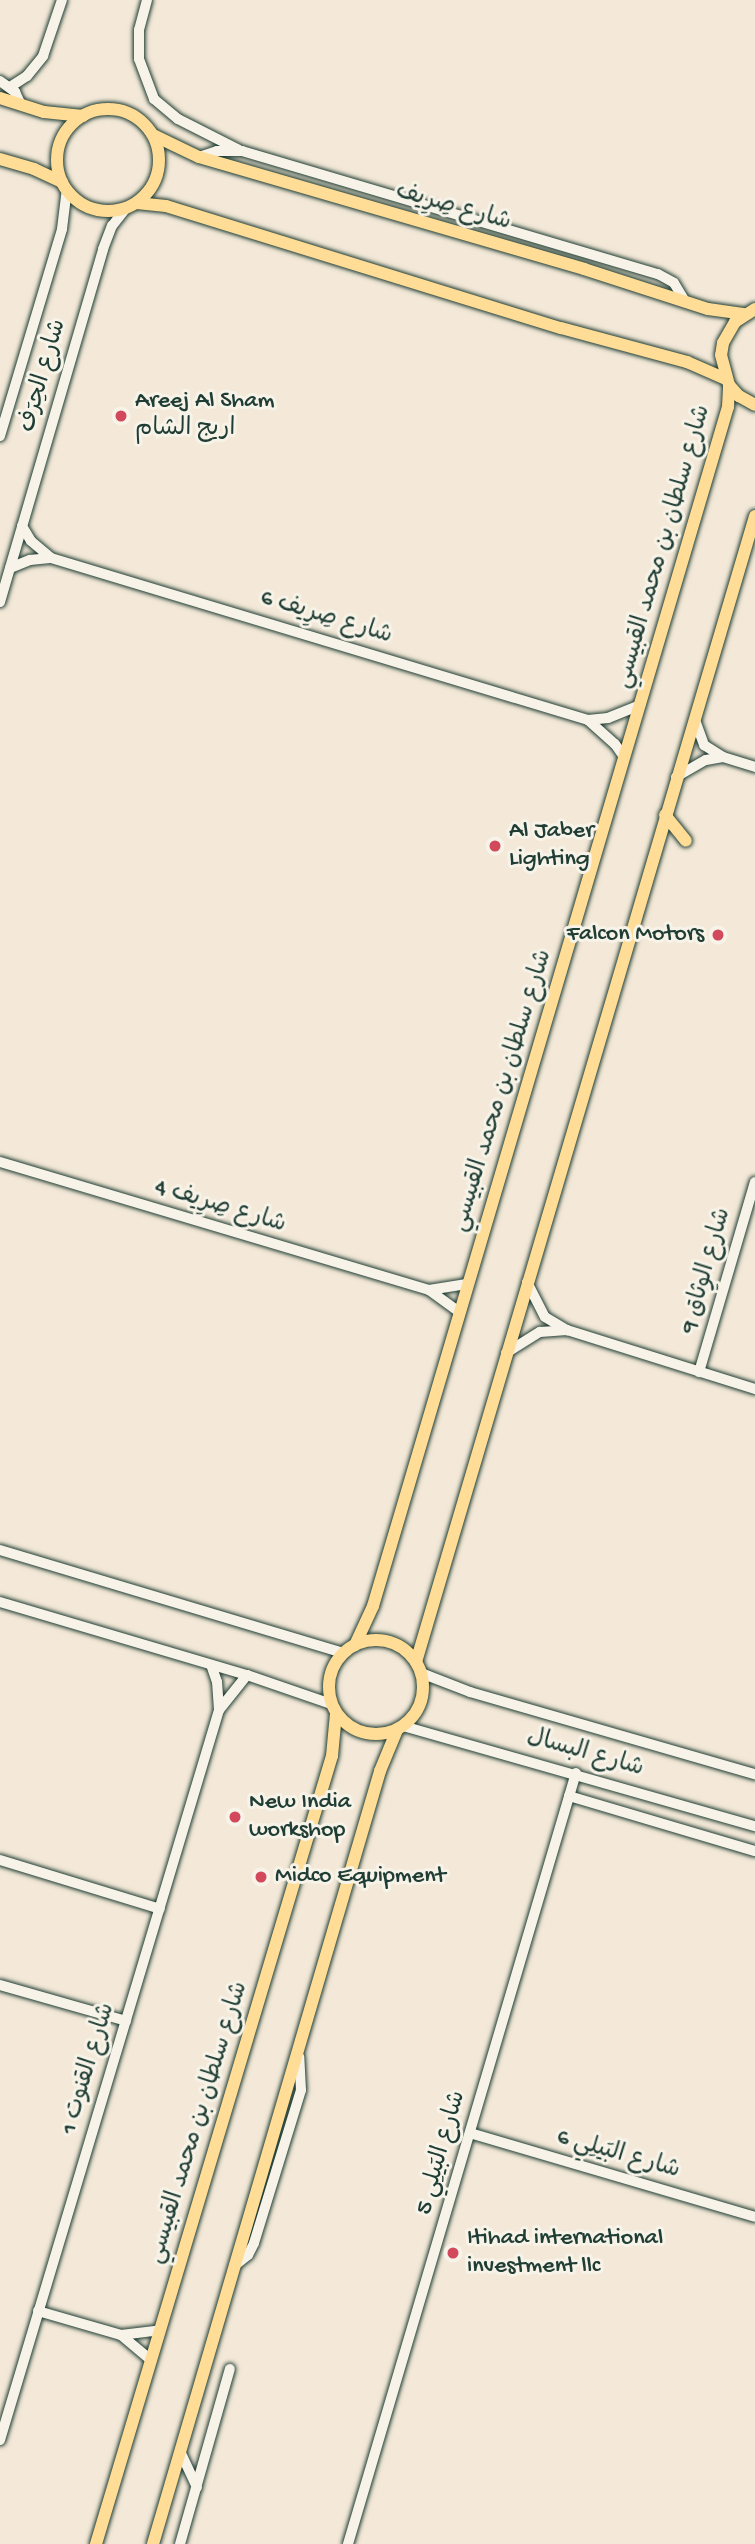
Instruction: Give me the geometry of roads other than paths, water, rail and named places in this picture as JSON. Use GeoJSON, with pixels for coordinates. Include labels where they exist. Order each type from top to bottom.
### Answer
{"type":"FeatureCollection","features":[{"type":"Feature","properties":{"kind":"main road"},"geometry":{"type":"LineString","coordinates":[[0,98],[44,112],[83,116]]}},
{"type":"Feature","properties":{"kind":"main road"},"geometry":{"type":"LineString","coordinates":[[64,186],[57,167],[60,145],[71,125],[98,110],[115,109],[130,114],[153,135],[159,165],[155,179],[132,205]]}},
{"type":"Feature","properties":{"kind":"main road","name":"شارع صِرِيف"},"geometry":{"type":"LineString","coordinates":[[153,135],[199,157],[493,242],[685,302],[751,310]]}},
{"type":"Feature","properties":{"kind":"main road"},"geometry":{"type":"LineString","coordinates":[[0,159],[34,169],[64,186],[78,202],[93,209],[110,211],[132,205],[166,206],[561,328],[687,362],[728,382],[739,396],[755,405]]}},
{"type":"Feature","properties":{"kind":"main road","name":"شارع سلطان بن محمد القبيسي"},"geometry":{"type":"LineString","coordinates":[[355,1645],[373,1606],[728,407],[728,382],[722,367],[723,343],[735,321],[751,310]]}},
{"type":"Feature","properties":{"kind":"main road"},"geometry":{"type":"LineString","coordinates":[[153,2544],[380,1771],[400,1728],[417,1711],[422,1699],[419,1667],[506,1354],[755,516]]}},
{"type":"Feature","properties":{"kind":"main road"},"geometry":{"type":"LineString","coordinates":[[665,815],[686,841]]}},
{"type":"Feature","properties":{"kind":"main road"},"geometry":{"type":"LineString","coordinates":[[400,1728],[378,1735],[354,1730],[334,1709],[329,1679],[343,1653],[355,1645],[372,1640],[389,1642],[405,1649],[419,1667]]}},
{"type":"Feature","properties":{"kind":"main road","name":"شارع سلطان بن محمد القبيسي"},"geometry":{"type":"LineString","coordinates":[[96,2544],[332,1756],[334,1709]]}},
{"type":"Feature","properties":{"kind":"street"},"geometry":{"type":"LineString","coordinates":[[10,88],[27,76],[43,56],[62,0]]}},
{"type":"Feature","properties":{"kind":"street"},"geometry":{"type":"LineString","coordinates":[[146,0],[139,30],[139,59],[154,99],[178,119],[242,151],[658,274],[674,283],[685,302]]}},
{"type":"Feature","properties":{"kind":"street"},"geometry":{"type":"LineString","coordinates":[[0,81],[10,88],[21,105]]}},
{"type":"Feature","properties":{"kind":"street"},"geometry":{"type":"LineString","coordinates":[[199,157],[217,151],[242,151]]}},
{"type":"Feature","properties":{"kind":"street","name":"شارع الحِرَف"},"geometry":{"type":"LineString","coordinates":[[0,436],[62,229],[64,186]]}},
{"type":"Feature","properties":{"kind":"street","name":"شارع الحِرَف"},"geometry":{"type":"LineString","coordinates":[[0,602],[103,249],[113,226],[132,205]]}},
{"type":"Feature","properties":{"kind":"street","name":"شارع صِرِيف 6"},"geometry":{"type":"LineString","coordinates":[[22,526],[31,541],[51,558]]}},
{"type":"Feature","properties":{"kind":"street","name":"شارع صِرِيف 6"},"geometry":{"type":"LineString","coordinates":[[10,568],[30,560],[51,558],[587,720],[608,718],[640,705]]}},
{"type":"Feature","properties":{"kind":"street"},"geometry":{"type":"LineString","coordinates":[[694,717],[704,745],[723,757],[755,767]]}},
{"type":"Feature","properties":{"kind":"street","name":"شارع صِرِيف 6"},"geometry":{"type":"LineString","coordinates":[[587,720],[615,744],[624,757]]}},
{"type":"Feature","properties":{"kind":"street"},"geometry":{"type":"LineString","coordinates":[[676,777],[706,760],[723,757]]}},
{"type":"Feature","properties":{"kind":"street","name":"شارع صِرِيف 4"},"geometry":{"type":"LineString","coordinates":[[0,1163],[429,1290],[459,1312]]}},
{"type":"Feature","properties":{"kind":"street","name":"شارع الوِثاق 9"},"geometry":{"type":"LineString","coordinates":[[699,1371],[755,1182]]}},
{"type":"Feature","properties":{"kind":"street"},"geometry":{"type":"LineString","coordinates":[[527,1282],[545,1317],[567,1330],[755,1389]]}},
{"type":"Feature","properties":{"kind":"street","name":"شارع صِرِيف 4"},"geometry":{"type":"LineString","coordinates":[[429,1290],[467,1284]]}},
{"type":"Feature","properties":{"kind":"street"},"geometry":{"type":"LineString","coordinates":[[506,1354],[540,1332],[567,1330]]}},
{"type":"Feature","properties":{"kind":"street"},"geometry":{"type":"LineString","coordinates":[[0,1550],[343,1653]]}},
{"type":"Feature","properties":{"kind":"street"},"geometry":{"type":"LineString","coordinates":[[0,1602],[247,1675],[334,1709]]}},
{"type":"Feature","properties":{"kind":"street","name":"شارع القنوت 1"},"geometry":{"type":"LineString","coordinates":[[211,1665],[219,1710]]}},
{"type":"Feature","properties":{"kind":"street","name":"شارع البسال"},"geometry":{"type":"LineString","coordinates":[[419,1667],[470,1692],[755,1774]]}},
{"type":"Feature","properties":{"kind":"street","name":"شارع القنوت 1"},"geometry":{"type":"LineString","coordinates":[[0,2440],[219,1710],[247,1675]]}},
{"type":"Feature","properties":{"kind":"street","name":"شارع البسال"},"geometry":{"type":"LineString","coordinates":[[400,1728],[576,1773],[755,1826]]}},
{"type":"Feature","properties":{"kind":"street","name":"شارع البَيلِي 5"},"geometry":{"type":"LineString","coordinates":[[348,2544],[576,1773]]}},
{"type":"Feature","properties":{"kind":"street"},"geometry":{"type":"LineString","coordinates":[[569,1796],[755,1851]]}},
{"type":"Feature","properties":{"kind":"street"},"geometry":{"type":"LineString","coordinates":[[0,1860],[160,1909]]}},
{"type":"Feature","properties":{"kind":"street"},"geometry":{"type":"LineString","coordinates":[[0,1984],[126,2021]]}},
{"type":"Feature","properties":{"kind":"street","name":"شارع البَيلِي 6"},"geometry":{"type":"LineString","coordinates":[[470,2133],[755,2217]]}},
{"type":"Feature","properties":{"kind":"street"},"geometry":{"type":"LineString","coordinates":[[38,2311],[121,2335],[150,2359]]}},
{"type":"Feature","properties":{"kind":"street"},"geometry":{"type":"LineString","coordinates":[[121,2335],[159,2330]]}},
{"type":"Feature","properties":{"kind":"street"},"geometry":{"type":"LineString","coordinates":[[180,2544],[230,2369]]}},
{"type":"Feature","properties":{"kind":"street"},"geometry":{"type":"LineString","coordinates":[[180,2451],[197,2487]]}},
{"type":"Feature","properties":{"kind":"street"},"geometry":{"type":"LineString","coordinates":[[187,2466],[196,2467],[204,2461]]}},
{"type":"Feature","properties":{"kind":"place","name":"Areej Al Sham اريج الشام"},"geometry":{"type":"Point","coordinates":[121,416]}},
{"type":"Feature","properties":{"kind":"place","name":"Al Jaber Lighting"},"geometry":{"type":"Point","coordinates":[495,846]}},
{"type":"Feature","properties":{"kind":"place","name":"Falcon Motors"},"geometry":{"type":"Point","coordinates":[718,935]}},
{"type":"Feature","properties":{"kind":"place","name":"New India workshop"},"geometry":{"type":"Point","coordinates":[235,1817]}},
{"type":"Feature","properties":{"kind":"place","name":"Midco Equipment"},"geometry":{"type":"Point","coordinates":[261,1877]}},
{"type":"Feature","properties":{"kind":"place","name":"Itihad international investment llc"},"geometry":{"type":"Point","coordinates":[453,2253]}}]}
